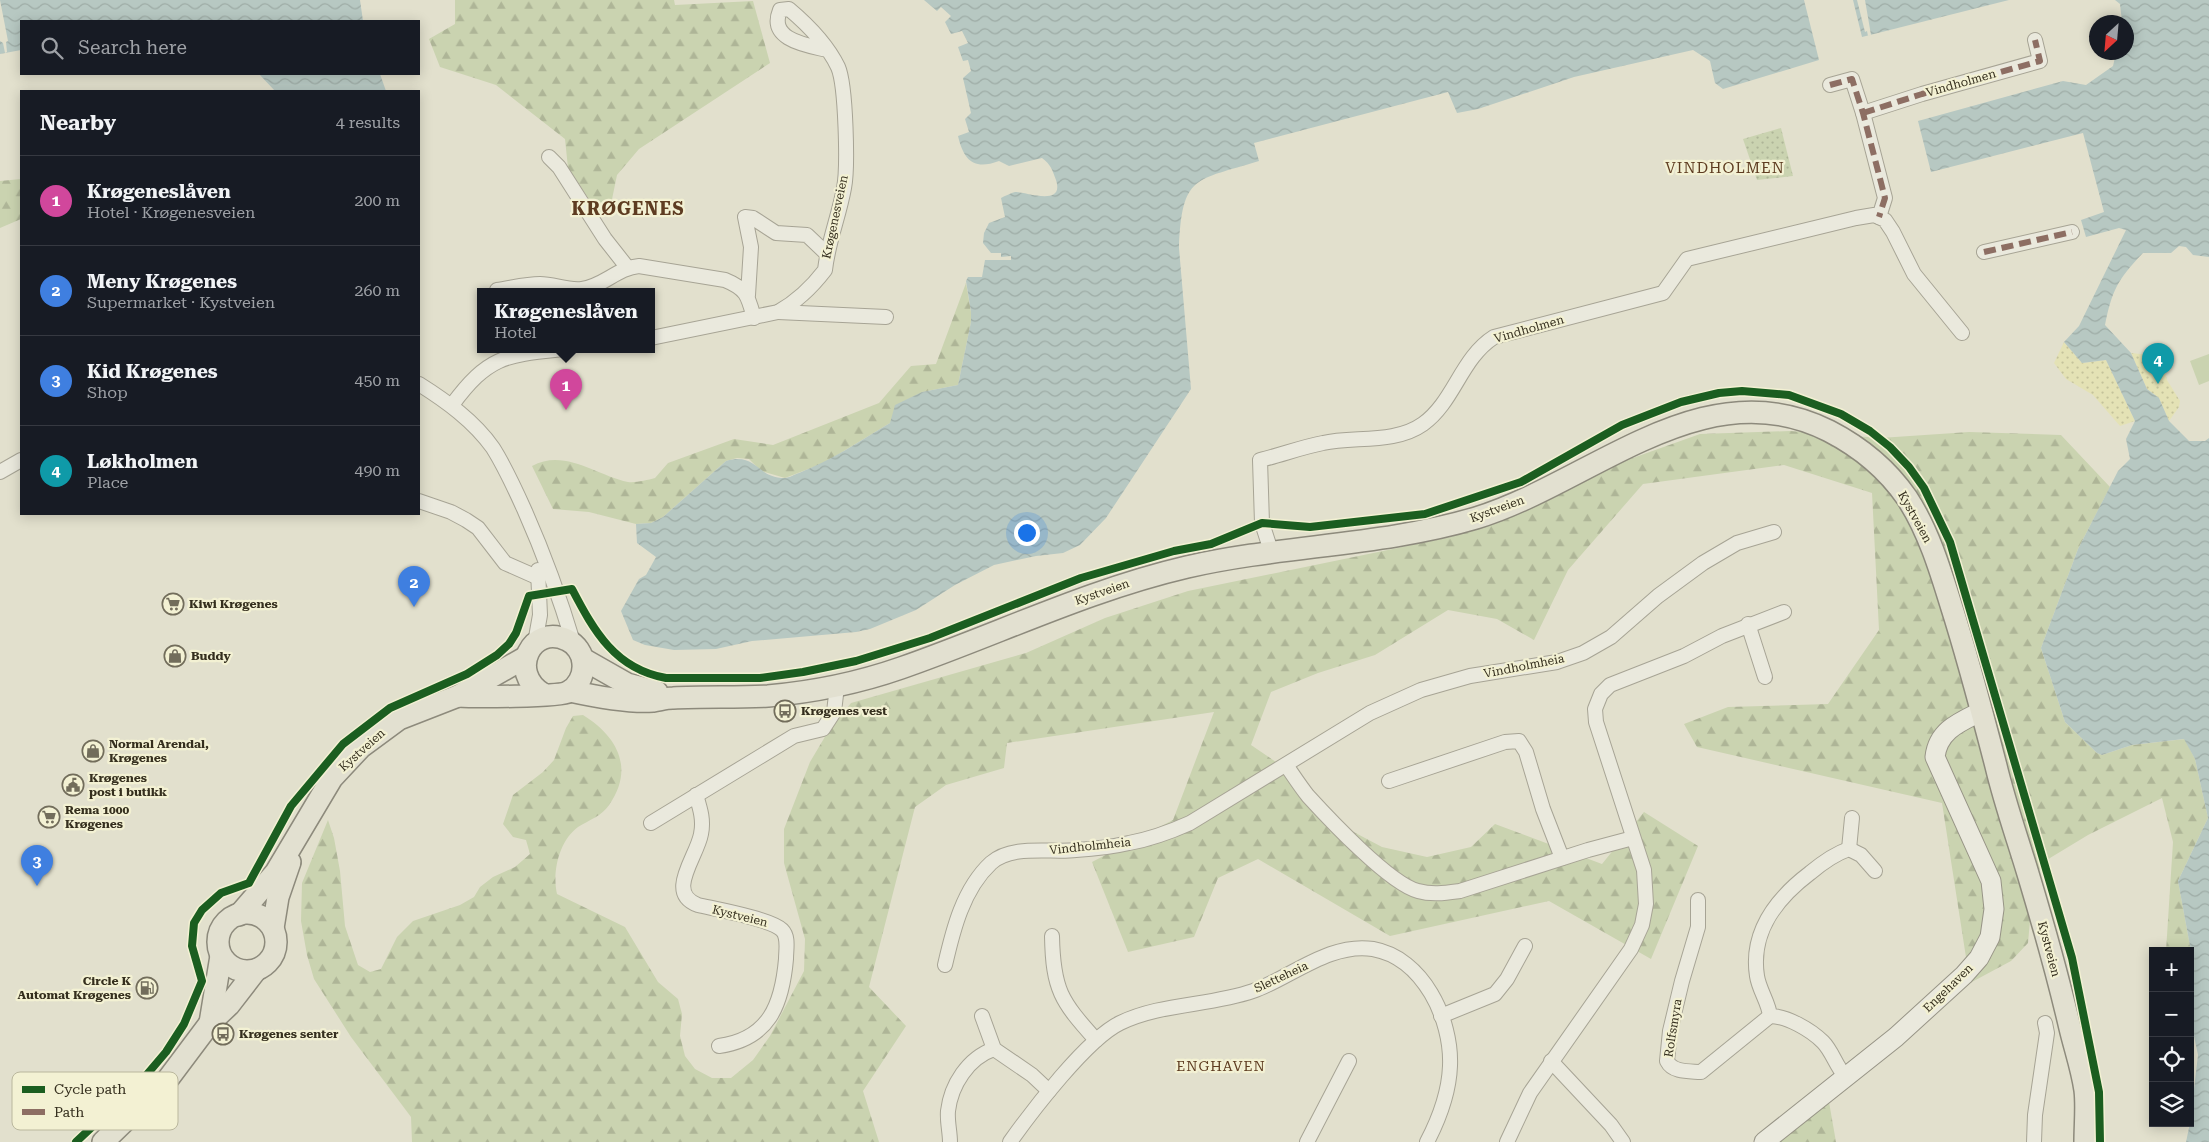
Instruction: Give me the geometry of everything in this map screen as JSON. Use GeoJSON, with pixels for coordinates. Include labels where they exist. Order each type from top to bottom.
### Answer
{"type":"FeatureCollection","features":[{"type":"Feature","properties":{"kind":"main road","name":"Kystveien"},"geometry":{"type":"LineString","coordinates":[[570,692],[651,702],[668,698],[764,696],[837,686],[897,670],[1061,606],[1133,582],[1188,567],[1271,551],[1390,538],[1430,530],[1482,516],[1544,491],[1644,439],[1700,418],[1735,412],[1757,412],[1796,418],[1827,430],[1870,456],[1891,477],[1910,502],[1933,550],[1982,711],[2007,810],[2028,873],[2069,1024],[2084,1142]]}},
{"type":"Feature","properties":{"kind":"main road"},"geometry":{"type":"LineString","coordinates":[[551,637],[567,640],[578,652],[584,667],[580,681],[570,692],[561,695],[543,694],[535,689],[526,675],[530,650],[551,637]]}},
{"type":"Feature","properties":{"kind":"main road","name":"Kystveien"},"geometry":{"type":"LineString","coordinates":[[239,914],[276,872],[332,778],[361,747],[399,719],[458,696],[530,650]]}},
{"type":"Feature","properties":{"kind":"main road","name":"Kystveien"},"geometry":{"type":"LineString","coordinates":[[578,652],[618,680],[668,698]]}},
{"type":"Feature","properties":{"kind":"main road","name":"Kystveien"},"geometry":{"type":"LineString","coordinates":[[458,696],[543,694]]}},
{"type":"Feature","properties":{"kind":"main road","name":"Kystveien"},"geometry":{"type":"LineString","coordinates":[[273,928],[278,897],[297,838]]}},
{"type":"Feature","properties":{"kind":"main road"},"geometry":{"type":"LineString","coordinates":[[173,1072],[210,1023],[229,1006],[256,970],[273,956],[276,940],[273,928],[262,917],[247,913],[239,914],[230,919],[221,929],[218,942],[221,956],[210,1023]]}},
{"type":"Feature","properties":{"kind":"main road"},"geometry":{"type":"LineString","coordinates":[[221,956],[234,968],[245,971],[256,970]]}},
{"type":"Feature","properties":{"kind":"main road"},"geometry":{"type":"LineString","coordinates":[[104,1142],[116,1130]]}},
{"type":"Feature","properties":{"kind":"street","name":"Vindholmen"},"geometry":{"type":"LineString","coordinates":[[1863,113],[1922,94],[2040,61],[2035,40]]}},
{"type":"Feature","properties":{"kind":"street","name":"Krøgenesveien"},"geometry":{"type":"LineString","coordinates":[[655,337],[778,312],[792,304],[825,270],[827,254],[843,195],[846,155],[842,90],[838,68],[827,50]]}},
{"type":"Feature","properties":{"kind":"street"},"geometry":{"type":"LineString","coordinates":[[1830,85],[1852,79],[1863,113],[1885,198],[1879,217],[1891,227],[1914,274],[1962,333]]}},
{"type":"Feature","properties":{"kind":"street"},"geometry":{"type":"LineString","coordinates":[[549,157],[559,167],[605,239],[627,267]]}},
{"type":"Feature","properties":{"kind":"street","name":"Vindholmen"},"geometry":{"type":"LineString","coordinates":[[1271,551],[1262,522],[1260,460],[1324,443],[1400,435],[1422,425],[1438,408],[1480,346],[1494,337],[1664,293],[1670,287],[1681,265],[1687,259],[1867,215],[1879,217]]}},
{"type":"Feature","properties":{"kind":"street"},"geometry":{"type":"LineString","coordinates":[[754,318],[748,294],[751,247],[745,217],[753,218],[776,233],[807,235],[827,254]]}},
{"type":"Feature","properties":{"kind":"street"},"geometry":{"type":"LineString","coordinates":[[1984,252],[2072,232]]}},
{"type":"Feature","properties":{"kind":"street"},"geometry":{"type":"LineString","coordinates":[[586,288],[601,284],[627,267],[639,266],[725,280],[736,284],[748,294]]}},
{"type":"Feature","properties":{"kind":"street"},"geometry":{"type":"LineString","coordinates":[[511,288],[540,284],[561,288]]}},
{"type":"Feature","properties":{"kind":"street"},"geometry":{"type":"LineString","coordinates":[[778,312],[886,317]]}},
{"type":"Feature","properties":{"kind":"street"},"geometry":{"type":"LineString","coordinates":[[452,405],[465,387],[485,368],[498,360],[531,353]]}},
{"type":"Feature","properties":{"kind":"street"},"geometry":{"type":"LineString","coordinates":[[420,385],[452,405],[492,448],[528,520],[555,583],[578,652]]}},
{"type":"Feature","properties":{"kind":"street"},"geometry":{"type":"LineString","coordinates":[[0,472],[20,461]]}},
{"type":"Feature","properties":{"kind":"street"},"geometry":{"type":"LineString","coordinates":[[420,501],[451,512],[472,524],[478,528],[505,563],[539,578]]}},
{"type":"Feature","properties":{"kind":"street"},"geometry":{"type":"LineString","coordinates":[[528,520],[539,578],[540,615],[530,650]]}},
{"type":"Feature","properties":{"kind":"street","name":"Vindholmheia"},"geometry":{"type":"LineString","coordinates":[[945,965],[953,930],[962,907],[976,881],[996,860],[1016,852],[1076,850],[1128,844],[1163,835],[1190,823],[1370,713],[1421,690],[1470,676],[1557,662],[1583,653],[1611,637],[1658,596],[1703,563],[1736,543],[1774,532]]}},
{"type":"Feature","properties":{"kind":"street"},"geometry":{"type":"LineString","coordinates":[[1506,1142],[1521,1108],[1551,1061],[1620,967],[1642,925],[1646,904],[1644,870],[1596,722],[1595,709],[1601,694],[1620,680],[1684,656],[1748,624],[1784,612]]}},
{"type":"Feature","properties":{"kind":"street"},"geometry":{"type":"LineString","coordinates":[[1748,624],[1765,677]]}},
{"type":"Feature","properties":{"kind":"street"},"geometry":{"type":"LineString","coordinates":[[652,823],[794,736],[823,729],[834,712],[837,686]]}},
{"type":"Feature","properties":{"kind":"street","name":"Engehaven"},"geometry":{"type":"LineString","coordinates":[[1764,1142],[1896,1037],[1964,975],[1979,958],[1990,937],[1994,909],[1991,882],[1935,757],[1940,738],[1958,723],[1982,711]]}},
{"type":"Feature","properties":{"kind":"street"},"geometry":{"type":"LineString","coordinates":[[1389,781],[1505,742],[1519,741],[1526,752],[1543,809],[1562,858]]}},
{"type":"Feature","properties":{"kind":"street"},"geometry":{"type":"LineString","coordinates":[[1286,764],[1308,795],[1340,829],[1392,877],[1417,891],[1438,894],[1460,891],[1562,858],[1633,838]]}},
{"type":"Feature","properties":{"kind":"street","name":"Kystveien"},"geometry":{"type":"LineString","coordinates":[[696,795],[702,825],[696,851],[682,886],[685,897],[689,902],[698,906],[766,922],[782,930],[786,937],[784,982],[771,1014],[753,1036],[744,1041],[719,1046]]}},
{"type":"Feature","properties":{"kind":"street"},"geometry":{"type":"LineString","coordinates":[[1849,850],[1852,818]]}},
{"type":"Feature","properties":{"kind":"street"},"geometry":{"type":"LineString","coordinates":[[1845,1076],[1824,1043],[1797,1025],[1776,1016],[1770,1016],[1757,975],[1757,954],[1762,932],[1772,908],[1792,886],[1820,865],[1840,852],[1849,850],[1861,855],[1875,871]]}},
{"type":"Feature","properties":{"kind":"street","name":"Rolfsmyra"},"geometry":{"type":"LineString","coordinates":[[1698,900],[1698,927],[1670,1031],[1667,1061],[1669,1065],[1679,1070],[1701,1072],[1770,1016]]}},
{"type":"Feature","properties":{"kind":"street"},"geometry":{"type":"LineString","coordinates":[[1052,936],[1052,969],[1059,993],[1096,1040]]}},
{"type":"Feature","properties":{"kind":"street"},"geometry":{"type":"LineString","coordinates":[[1441,1016],[1495,994],[1507,979],[1524,946]]}},
{"type":"Feature","properties":{"kind":"street","name":"Sletteheia"},"geometry":{"type":"LineString","coordinates":[[1010,1142],[1049,1091],[1096,1040],[1119,1023],[1146,1014],[1227,999],[1254,991],[1314,961],[1359,949],[1374,949],[1397,958],[1418,973],[1429,989],[1441,1016],[1448,1042],[1450,1072],[1448,1086],[1436,1124],[1427,1142]]}},
{"type":"Feature","properties":{"kind":"street"},"geometry":{"type":"LineString","coordinates":[[982,1016],[994,1050],[1032,1075],[1049,1091]]}},
{"type":"Feature","properties":{"kind":"street"},"geometry":{"type":"LineString","coordinates":[[2034,1142],[2035,1115],[2047,1033],[2046,1023]]}},
{"type":"Feature","properties":{"kind":"street"},"geometry":{"type":"LineString","coordinates":[[950,1142],[948,1112],[952,1092],[962,1072],[994,1050]]}},
{"type":"Feature","properties":{"kind":"street"},"geometry":{"type":"LineString","coordinates":[[1551,1061],[1611,1125],[1624,1142]]}},
{"type":"Feature","properties":{"kind":"street"},"geometry":{"type":"LineString","coordinates":[[1306,1142],[1350,1062]]}},
{"type":"Feature","properties":{"kind":"green space"},"geometry":{"type":"Polygon","coordinates":[[[455,0],[674,0],[675,5],[753,1],[770,63],[639,149],[617,175],[610,209],[599,214],[568,168],[565,139],[496,85],[440,67],[429,39],[455,24],[455,0]]]}},
{"type":"Feature","properties":{"kind":"green space"},"geometry":{"type":"Polygon","coordinates":[[[1781,128],[1793,176],[1757,180],[1743,139],[1781,128]]]}},
{"type":"Feature","properties":{"kind":"green space"},"geometry":{"type":"Polygon","coordinates":[[[20,179],[20,219],[0,228],[0,181],[20,179]]]}},
{"type":"Feature","properties":{"kind":"green space"},"geometry":{"type":"Polygon","coordinates":[[[966,283],[971,322],[958,385],[922,392],[890,423],[824,463],[785,478],[761,471],[749,459],[737,458],[726,461],[663,517],[651,523],[636,524],[589,512],[553,509],[532,466],[544,461],[568,461],[616,479],[628,482],[642,481],[655,478],[668,463],[734,439],[773,445],[879,403],[911,366],[936,364],[966,283]]]}},
{"type":"Feature","properties":{"kind":"green space"},"geometry":{"type":"Polygon","coordinates":[[[2209,354],[2209,381],[2199,385],[2190,361],[2209,354]]]}},
{"type":"Feature","properties":{"kind":"green space"},"geometry":{"type":"Polygon","coordinates":[[[1790,431],[1880,438],[1969,432],[2061,435],[2110,487],[2078,549],[2041,648],[2065,722],[2097,753],[2102,755],[2132,745],[2185,739],[2195,759],[2208,818],[2178,881],[2190,947],[2166,947],[2173,842],[2162,798],[2088,835],[2050,858],[2034,876],[2028,943],[2011,961],[1970,983],[1942,803],[1697,747],[1684,724],[1728,707],[1828,704],[1879,630],[1872,493],[1784,465],[1643,484],[1568,570],[1534,640],[1497,619],[1448,610],[1375,655],[1318,673],[1271,692],[1251,745],[1307,783],[1331,820],[1382,847],[1427,857],[1471,847],[1495,824],[1602,864],[1644,812],[1698,846],[1651,959],[1549,901],[1390,936],[1258,859],[1218,878],[1194,937],[1128,952],[1092,862],[1173,820],[1214,712],[1007,743],[1004,768],[946,785],[915,807],[869,987],[906,1026],[863,1091],[879,1142],[412,1142],[411,1117],[351,1037],[314,979],[307,955],[301,921],[302,883],[328,820],[334,838],[340,871],[345,926],[358,965],[370,972],[381,969],[397,937],[413,921],[460,905],[474,897],[480,887],[493,877],[515,867],[530,854],[526,840],[513,837],[503,824],[513,795],[543,772],[554,760],[566,728],[573,716],[583,715],[595,723],[613,743],[621,766],[621,778],[617,791],[606,809],[578,827],[566,840],[556,867],[557,894],[625,927],[658,982],[678,999],[682,1014],[680,1036],[685,1056],[695,1069],[712,1078],[731,1078],[753,1060],[770,1036],[804,971],[805,939],[784,863],[784,829],[810,762],[826,735],[851,703],[1026,653],[1105,618],[1188,591],[1451,537],[1536,505],[1616,464],[1700,434],[1790,431]]]}},
{"type":"Feature","properties":{"kind":"green space"},"geometry":{"type":"Polygon","coordinates":[[[1829,1102],[1836,1142],[1777,1142],[1829,1102]]]}},
{"type":"Feature","properties":{"kind":"sand"},"geometry":{"type":"Polygon","coordinates":[[[2064,342],[2082,363],[2106,360],[2135,421],[2120,426],[2093,395],[2066,379],[2054,363],[2064,342]]]}},
{"type":"Feature","properties":{"kind":"sand"},"geometry":{"type":"Polygon","coordinates":[[[2131,353],[2158,358],[2163,365],[2167,380],[2180,401],[2179,407],[2169,421],[2159,398],[2147,389],[2131,353]]]}},
{"type":"Feature","properties":{"kind":"water"},"geometry":{"type":"Polygon","coordinates":[[[0,0],[360,0],[363,20],[20,20],[20,50],[0,54],[0,0]]]}},
{"type":"Feature","properties":{"kind":"water"},"geometry":{"type":"Polygon","coordinates":[[[924,0],[1804,0],[1819,60],[1723,89],[1715,83],[1710,61],[1693,50],[1574,77],[1478,109],[1457,113],[1448,92],[1254,143],[1259,161],[1206,178],[1196,184],[1189,193],[1184,206],[1179,248],[1191,389],[1106,518],[1080,545],[1063,553],[1036,556],[994,565],[955,585],[916,610],[870,629],[856,632],[752,641],[716,649],[674,650],[645,645],[633,640],[621,611],[639,579],[646,575],[656,557],[637,543],[636,524],[651,523],[663,517],[726,461],[736,459],[751,462],[768,474],[785,478],[811,468],[834,456],[890,423],[895,405],[922,392],[958,385],[971,322],[966,281],[968,277],[982,277],[985,260],[1011,260],[1011,256],[1001,257],[1001,253],[991,253],[983,243],[984,233],[989,223],[1005,217],[1001,198],[1015,192],[1042,196],[1055,194],[1057,189],[1056,180],[1052,170],[1042,158],[1009,166],[999,161],[991,164],[977,164],[967,158],[958,136],[969,132],[965,119],[971,113],[963,78],[971,71],[968,60],[963,61],[958,47],[968,43],[962,31],[951,34],[945,22],[951,16],[941,7],[937,11],[924,0]]]}},
{"type":"Feature","properties":{"kind":"water"},"geometry":{"type":"Polygon","coordinates":[[[1853,0],[2009,0],[1862,37],[1853,0]]]}},
{"type":"Feature","properties":{"kind":"water"},"geometry":{"type":"Polygon","coordinates":[[[2115,0],[2209,0],[2209,257],[2193,255],[2186,247],[2179,246],[2171,253],[2143,253],[2117,286],[2110,303],[2105,325],[2131,353],[2147,389],[2159,398],[2169,421],[2189,441],[2205,441],[2209,438],[2209,1142],[2186,1142],[2189,1127],[2194,1127],[2194,1089],[2198,1055],[2194,1036],[2194,947],[2190,947],[2178,881],[2208,818],[2195,759],[2184,739],[2132,745],[2102,755],[2097,753],[2065,722],[2041,648],[2078,549],[2118,471],[2130,459],[2126,439],[2135,421],[2106,360],[2082,363],[2064,342],[2079,326],[2126,230],[2119,228],[2086,237],[2081,220],[2104,212],[2083,133],[1931,172],[1918,121],[2063,81],[2086,85],[2113,66],[2114,60],[2134,60],[2134,15],[2121,15],[2120,4],[2115,0]]]}},
{"type":"Feature","properties":{"kind":"water"},"geometry":{"type":"Polygon","coordinates":[[[260,75],[380,75],[386,90],[274,90],[260,75]]]}},
{"type":"Feature","properties":{"kind":"pier"},"geometry":{"type":"Polygon","coordinates":[[[0,0],[8,41],[6,42],[7,52],[5,53],[3,43],[0,41],[0,0]]]}},
{"type":"Feature","properties":{"kind":"pier"},"geometry":{"type":"Polygon","coordinates":[[[1857,0],[1865,0],[1871,35],[1868,36],[1867,31],[1865,32],[1857,0]]]}},
{"type":"Feature","properties":{"kind":"marked path"},"geometry":{"type":"LineString","coordinates":[[1863,113],[1922,94],[2040,61],[2035,40]]}},
{"type":"Feature","properties":{"kind":"marked path"},"geometry":{"type":"LineString","coordinates":[[1830,85],[1852,79],[1863,113],[1885,198],[1879,217]]}},
{"type":"Feature","properties":{"kind":"marked path"},"geometry":{"type":"LineString","coordinates":[[1984,252],[2072,232]]}},
{"type":"Feature","properties":{"kind":"cycle path"},"geometry":{"type":"LineString","coordinates":[[149,1072],[166,1052],[184,1024],[202,981],[192,946],[194,923],[202,910],[221,893],[249,883],[291,806],[343,744],[390,708],[467,674],[497,655],[509,644],[516,633],[529,596],[572,589],[589,619],[608,646],[633,666],[666,678],[760,678],[803,672],[856,661],[930,638],[1081,578],[1174,551],[1211,544],[1262,523],[1310,527],[1425,514],[1521,482],[1622,425],[1681,402],[1719,393],[1742,391],[1789,395],[1841,414],[1870,431],[1890,447],[1909,467],[1924,488],[1950,542],[2072,958],[2099,1092],[2100,1142]]}},
{"type":"Feature","properties":{"kind":"cycle path"},"geometry":{"type":"LineString","coordinates":[[76,1142],[89,1130]]}},
{"type":"Feature","properties":{"kind":"place","name":"Løkholmen"},"geometry":{"type":"Point","coordinates":[2158,384]}},
{"type":"Feature","properties":{"kind":"place","name":"Krøgeneslåven"},"geometry":{"type":"Point","coordinates":[566,410]}},
{"type":"Feature","properties":{"kind":"place","name":"Kiwi Krøgenes"},"geometry":{"type":"Point","coordinates":[173,604]}},
{"type":"Feature","properties":{"kind":"place","name":"Meny Krøgenes"},"geometry":{"type":"Point","coordinates":[414,607]}},
{"type":"Feature","properties":{"kind":"place","name":"Buddy"},"geometry":{"type":"Point","coordinates":[175,656]}},
{"type":"Feature","properties":{"kind":"place","name":"Krøgenes vest"},"geometry":{"type":"Point","coordinates":[785,711]}},
{"type":"Feature","properties":{"kind":"place","name":"Normal Arendal, Krøgenes"},"geometry":{"type":"Point","coordinates":[93,751]}},
{"type":"Feature","properties":{"kind":"place","name":"Krøgenes post i butikk"},"geometry":{"type":"Point","coordinates":[73,785]}},
{"type":"Feature","properties":{"kind":"place","name":"Rema 1000 Krøgenes"},"geometry":{"type":"Point","coordinates":[49,817]}},
{"type":"Feature","properties":{"kind":"place","name":"Kid Krøgenes"},"geometry":{"type":"Point","coordinates":[37,886]}},
{"type":"Feature","properties":{"kind":"place","name":"Circle K Automat Krøgenes"},"geometry":{"type":"Point","coordinates":[147,988]}},
{"type":"Feature","properties":{"kind":"place","name":"Krøgenes senter"},"geometry":{"type":"Point","coordinates":[223,1034]}},
{"type":"Feature","properties":{"kind":"district","name":"VINDHOLMEN"},"geometry":{"type":"Point","coordinates":[1725,168]}},
{"type":"Feature","properties":{"kind":"district","name":"KRØGENES"},"geometry":{"type":"Point","coordinates":[628,208]}},
{"type":"Feature","properties":{"kind":"district","name":"ENGHAVEN"},"geometry":{"type":"Point","coordinates":[1221,1066]}}]}
